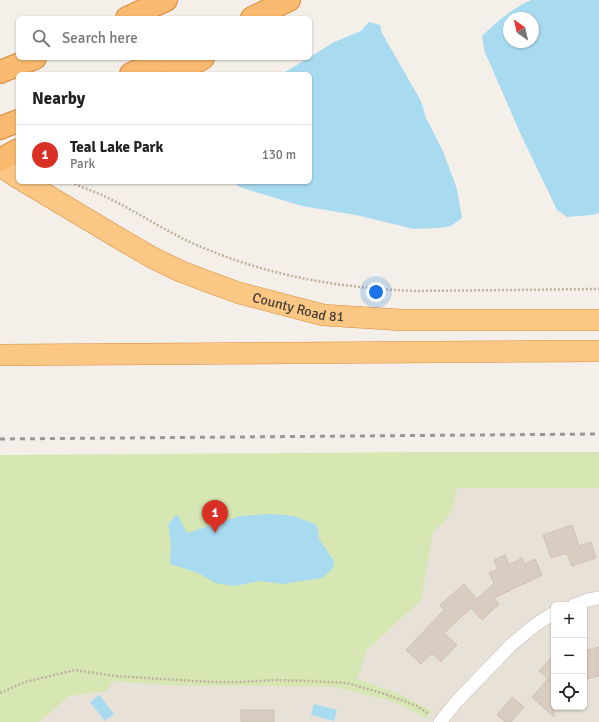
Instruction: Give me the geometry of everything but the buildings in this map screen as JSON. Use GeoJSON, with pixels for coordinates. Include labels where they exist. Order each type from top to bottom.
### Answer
{"type":"FeatureCollection","features":[{"type":"Feature","properties":{"kind":"highway"},"geometry":{"type":"LineString","coordinates":[[131,16],[166,0]]}},
{"type":"Feature","properties":{"kind":"highway"},"geometry":{"type":"LineString","coordinates":[[256,16],[289,0]]}},
{"type":"Feature","properties":{"kind":"highway"},"geometry":{"type":"LineString","coordinates":[[280,16],[303,0]]}},
{"type":"Feature","properties":{"kind":"highway"},"geometry":{"type":"LineString","coordinates":[[0,72],[30,60]]}},
{"type":"Feature","properties":{"kind":"highway"},"geometry":{"type":"LineString","coordinates":[[135,72],[162,60]]}},
{"type":"Feature","properties":{"kind":"highway"},"geometry":{"type":"LineString","coordinates":[[178,72],[199,60]]}},
{"type":"Feature","properties":{"kind":"highway"},"geometry":{"type":"LineString","coordinates":[[0,128],[16,122]]}},
{"type":"Feature","properties":{"kind":"highway"},"geometry":{"type":"LineString","coordinates":[[0,160],[16,151]]}},
{"type":"Feature","properties":{"kind":"highway"},"geometry":{"type":"LineString","coordinates":[[0,166],[16,177]]}},
{"type":"Feature","properties":{"kind":"highway","name":"County Road 81"},"geometry":{"type":"LineString","coordinates":[[29,184],[153,258],[206,281],[239,293],[323,315],[402,320],[599,320]]}},
{"type":"Feature","properties":{"kind":"highway"},"geometry":{"type":"LineString","coordinates":[[0,355],[599,351]]}},
{"type":"Feature","properties":{"kind":"street"},"geometry":{"type":"LineString","coordinates":[[582,602],[599,598]]}},
{"type":"Feature","properties":{"kind":"street"},"geometry":{"type":"LineString","coordinates":[[435,718],[457,702],[511,645],[535,625],[551,615]]}},
{"type":"Feature","properties":{"kind":"path"},"geometry":{"type":"LineString","coordinates":[[76,184],[105,196],[168,231],[225,257],[278,273],[305,279],[354,287],[386,290],[599,289]]}},
{"type":"Feature","properties":{"kind":"path"},"geometry":{"type":"LineString","coordinates":[[0,693],[25,682],[75,670],[115,676],[210,682],[274,680],[347,683],[417,706],[435,718]]}},
{"type":"Feature","properties":{"kind":"shaded area"},"geometry":{"type":"Polygon","coordinates":[[[599,463],[599,722],[0,722],[0,466],[599,463]]]}},
{"type":"Feature","properties":{"kind":"green space"},"geometry":{"type":"Polygon","coordinates":[[[599,452],[599,488],[457,488],[454,507],[444,522],[433,532],[420,602],[366,651],[358,678],[356,678],[397,693],[432,711],[426,718],[395,702],[335,687],[180,686],[112,681],[107,691],[68,696],[39,722],[0,722],[0,455],[599,452]]]}},
{"type":"Feature","properties":{"kind":"water"},"geometry":{"type":"Polygon","coordinates":[[[531,0],[599,0],[599,213],[567,217],[557,210],[521,135],[484,50],[482,36],[503,18],[503,48],[539,48],[539,12],[510,12],[531,0]]]}},
{"type":"Feature","properties":{"kind":"water"},"geometry":{"type":"Polygon","coordinates":[[[369,22],[380,25],[382,33],[421,101],[426,118],[443,151],[457,189],[462,218],[451,226],[414,229],[356,215],[302,206],[242,188],[235,184],[312,184],[312,72],[285,72],[305,60],[312,60],[312,56],[334,42],[361,31],[369,22]]]}},
{"type":"Feature","properties":{"kind":"water"},"geometry":{"type":"Polygon","coordinates":[[[177,514],[187,533],[240,516],[271,514],[294,516],[317,525],[319,539],[334,561],[333,568],[322,578],[283,584],[260,581],[234,586],[215,583],[200,574],[170,564],[171,544],[168,525],[177,514]]]}},
{"type":"Feature","properties":{"kind":"water"},"geometry":{"type":"Polygon","coordinates":[[[99,695],[114,714],[105,721],[90,702],[99,695]]]}},
{"type":"Feature","properties":{"kind":"water"},"geometry":{"type":"Polygon","coordinates":[[[314,704],[337,710],[334,721],[311,715],[314,704]]]}},
{"type":"Feature","properties":{"kind":"railway"},"geometry":{"type":"LineString","coordinates":[[0,439],[599,434]]}},
{"type":"Feature","properties":{"kind":"place","name":"Teal Lake Park"},"geometry":{"type":"Point","coordinates":[215,533]}}]}
